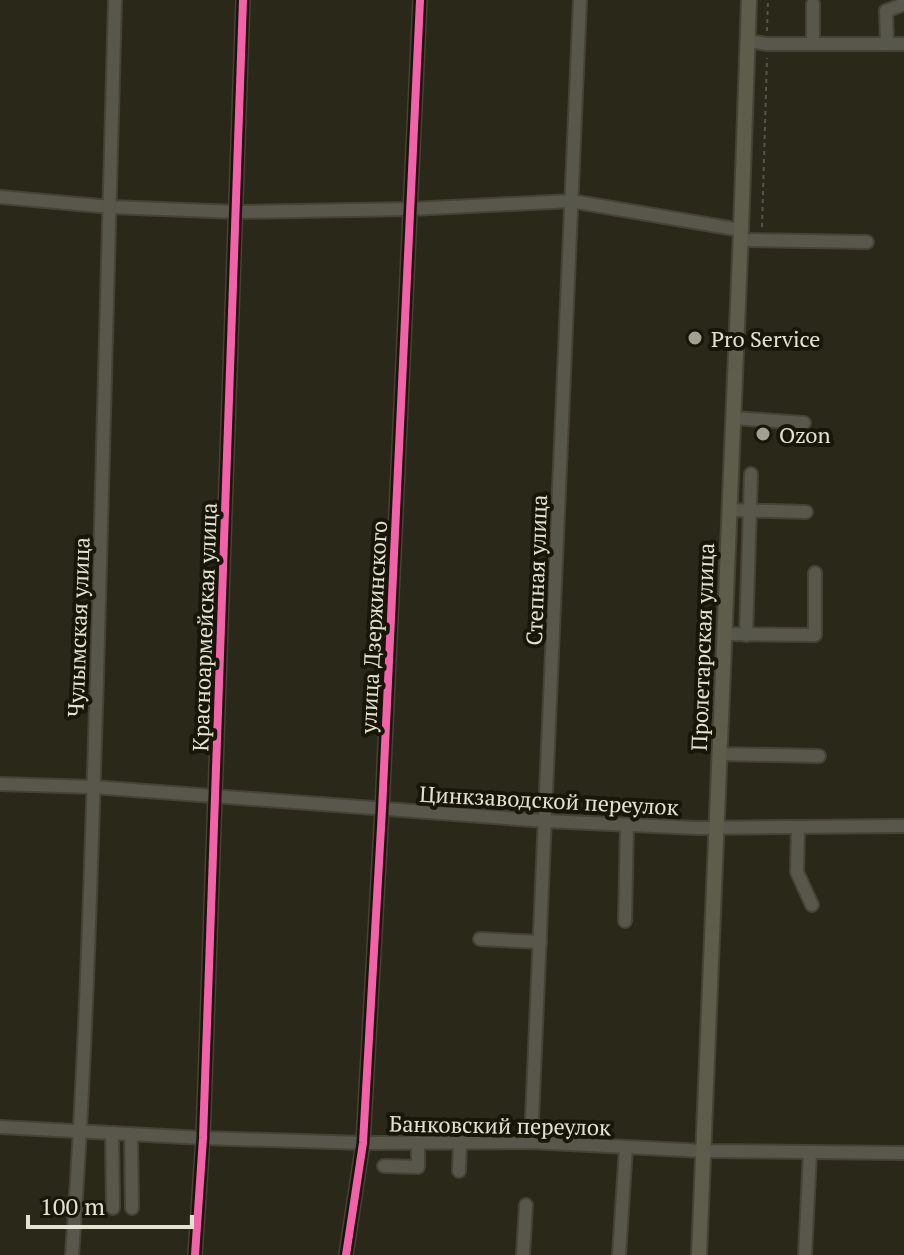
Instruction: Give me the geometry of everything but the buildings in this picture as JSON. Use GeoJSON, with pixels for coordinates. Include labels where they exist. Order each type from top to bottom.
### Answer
{"type":"FeatureCollection","features":[{"type":"Feature","properties":{"kind":"main road","name":"Пролетарская улица"},"geometry":{"type":"LineString","coordinates":[[699,1255],[749,0]]}},
{"type":"Feature","properties":{"kind":"street","name":"Чулымская улица"},"geometry":{"type":"LineString","coordinates":[[72,1255],[81,1131],[93,787],[115,0]]}},
{"type":"Feature","properties":{"kind":"street","name":"Красноармейская улица"},"geometry":{"type":"LineString","coordinates":[[195,1255],[203,1138],[243,0]]}},
{"type":"Feature","properties":{"kind":"street","name":"улица Дзержинского"},"geometry":{"type":"LineString","coordinates":[[346,1255],[363,1143],[420,0]]}},
{"type":"Feature","properties":{"kind":"street","name":"Степная улица"},"geometry":{"type":"LineString","coordinates":[[531,1142],[580,0]]}},
{"type":"Feature","properties":{"kind":"street"},"geometry":{"type":"LineString","coordinates":[[813,4],[813,44]]}},
{"type":"Feature","properties":{"kind":"street"},"geometry":{"type":"LineString","coordinates":[[887,44],[886,11],[904,4]]}},
{"type":"Feature","properties":{"kind":"street"},"geometry":{"type":"LineString","coordinates":[[748,41],[767,44],[904,44]]}},
{"type":"Feature","properties":{"kind":"street"},"geometry":{"type":"LineString","coordinates":[[0,197],[111,207],[237,212],[411,209],[571,201],[762,240],[867,242]]}},
{"type":"Feature","properties":{"kind":"street"},"geometry":{"type":"LineString","coordinates":[[734,418],[804,423]]}},
{"type":"Feature","properties":{"kind":"street"},"geometry":{"type":"LineString","coordinates":[[746,635],[751,474]]}},
{"type":"Feature","properties":{"kind":"street"},"geometry":{"type":"LineString","coordinates":[[730,510],[806,512]]}},
{"type":"Feature","properties":{"kind":"street"},"geometry":{"type":"LineString","coordinates":[[725,634],[815,635],[815,573]]}},
{"type":"Feature","properties":{"kind":"street"},"geometry":{"type":"LineString","coordinates":[[720,754],[819,756]]}},
{"type":"Feature","properties":{"kind":"street","name":"Цинкзаводской переулок"},"geometry":{"type":"LineString","coordinates":[[0,784],[93,787],[382,810],[627,825],[717,829],[904,826]]}},
{"type":"Feature","properties":{"kind":"street"},"geometry":{"type":"LineString","coordinates":[[625,921],[627,825]]}},
{"type":"Feature","properties":{"kind":"street"},"geometry":{"type":"LineString","coordinates":[[798,828],[797,872],[812,905]]}},
{"type":"Feature","properties":{"kind":"street"},"geometry":{"type":"LineString","coordinates":[[480,939],[540,942]]}},
{"type":"Feature","properties":{"kind":"street","name":"Банковский переулок"},"geometry":{"type":"LineString","coordinates":[[0,1127],[363,1143],[531,1142],[704,1151],[904,1153]]}},
{"type":"Feature","properties":{"kind":"street"},"geometry":{"type":"LineString","coordinates":[[112,1133],[113,1208]]}},
{"type":"Feature","properties":{"kind":"street"},"geometry":{"type":"LineString","coordinates":[[131,1134],[132,1208]]}},
{"type":"Feature","properties":{"kind":"street"},"geometry":{"type":"LineString","coordinates":[[384,1166],[418,1167],[418,1143]]}},
{"type":"Feature","properties":{"kind":"street"},"geometry":{"type":"LineString","coordinates":[[459,1171],[460,1143]]}},
{"type":"Feature","properties":{"kind":"street"},"geometry":{"type":"LineString","coordinates":[[619,1255],[626,1147]]}},
{"type":"Feature","properties":{"kind":"street"},"geometry":{"type":"LineString","coordinates":[[805,1255],[810,1153]]}},
{"type":"Feature","properties":{"kind":"street"},"geometry":{"type":"LineString","coordinates":[[523,1255],[526,1205]]}},
{"type":"Feature","properties":{"kind":"path"},"geometry":{"type":"LineString","coordinates":[[762,240],[768,0]]}},
{"type":"Feature","properties":{"kind":"cycle path"},"geometry":{"type":"LineString","coordinates":[[195,1255],[203,1138],[243,0]]}},
{"type":"Feature","properties":{"kind":"cycle path"},"geometry":{"type":"LineString","coordinates":[[346,1255],[363,1143],[420,0]]}},
{"type":"Feature","properties":{"kind":"place","name":"Pro Service"},"geometry":{"type":"Point","coordinates":[695,338]}},
{"type":"Feature","properties":{"kind":"place","name":"Ozon"},"geometry":{"type":"Point","coordinates":[763,434]}}]}
